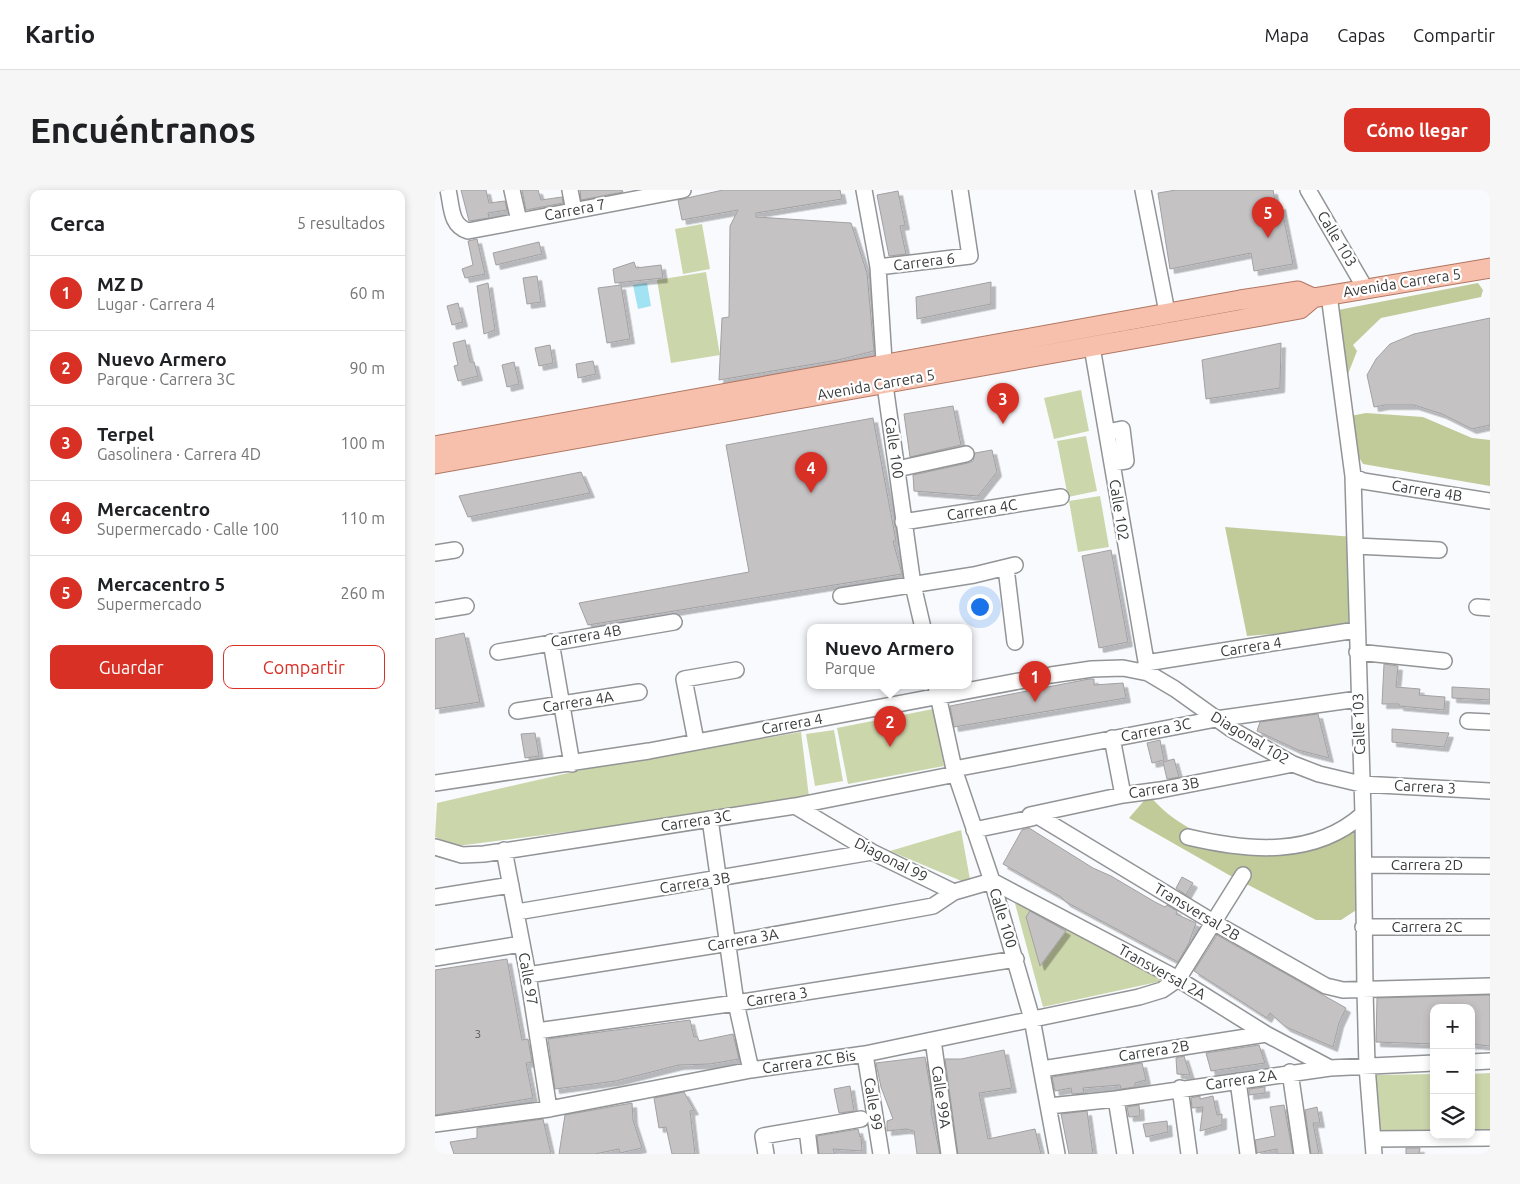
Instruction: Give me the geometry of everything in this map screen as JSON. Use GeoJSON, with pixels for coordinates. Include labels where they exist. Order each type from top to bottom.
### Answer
{"type":"FeatureCollection","features":[{"type":"Feature","properties":{"kind":"main road","name":"Avenida Carrera 5"},"geometry":{"type":"LineString","coordinates":[[435,464],[1300,309],[1321,297],[1490,268]]}},
{"type":"Feature","properties":{"kind":"main road","name":"Avenida Carrera 5"},"geometry":{"type":"LineString","coordinates":[[435,446],[1167,312],[1298,291],[1321,297]]}},
{"type":"Feature","properties":{"kind":"street","name":"Carrera 7"},"geometry":{"type":"LineString","coordinates":[[449,190],[455,223],[468,231],[574,211],[626,195],[679,190]]}},
{"type":"Feature","properties":{"kind":"street"},"geometry":{"type":"LineString","coordinates":[[512,190],[519,221]]}},
{"type":"Feature","properties":{"kind":"street"},"geometry":{"type":"LineString","coordinates":[[571,190],[574,211]]}},
{"type":"Feature","properties":{"kind":"street","name":"Calle 100"},"geometry":{"type":"LineString","coordinates":[[864,190],[878,267],[882,364],[903,522],[913,585],[922,624]]}},
{"type":"Feature","properties":{"kind":"street","name":"Carrera 6"},"geometry":{"type":"LineString","coordinates":[[878,267],[970,256],[960,190]]}},
{"type":"Feature","properties":{"kind":"street"},"geometry":{"type":"LineString","coordinates":[[1143,190],[1167,312]]}},
{"type":"Feature","properties":{"kind":"street","name":"Calle 103"},"geometry":{"type":"LineString","coordinates":[[1307,190],[1365,288]]}},
{"type":"Feature","properties":{"kind":"street","name":"Calle 103"},"geometry":{"type":"LineString","coordinates":[[1321,297],[1358,478],[1355,546],[1356,630],[1363,652],[1358,698],[1363,814],[1363,927],[1367,1066],[1373,1146]]}},
{"type":"Feature","properties":{"kind":"street","name":"Calle 102"},"geometry":{"type":"LineString","coordinates":[[1092,347],[1114,430],[1147,668]]}},
{"type":"Feature","properties":{"kind":"street"},"geometry":{"type":"LineString","coordinates":[[897,469],[965,454]]}},
{"type":"Feature","properties":{"kind":"street","name":"Carrera 4B"},"geometry":{"type":"LineString","coordinates":[[1358,478],[1490,501]]}},
{"type":"Feature","properties":{"kind":"street","name":"Carrera 4C"},"geometry":{"type":"LineString","coordinates":[[903,522],[1061,497]]}},
{"type":"Feature","properties":{"kind":"street"},"geometry":{"type":"LineString","coordinates":[[1355,546],[1439,550]]}},
{"type":"Feature","properties":{"kind":"street"},"geometry":{"type":"LineString","coordinates":[[435,553],[455,550]]}},
{"type":"Feature","properties":{"kind":"street"},"geometry":{"type":"LineString","coordinates":[[841,596],[913,585],[1011,566],[1015,642]]}},
{"type":"Feature","properties":{"kind":"street"},"geometry":{"type":"LineString","coordinates":[[435,611],[465,606]]}},
{"type":"Feature","properties":{"kind":"street","name":"Carrera 4B"},"geometry":{"type":"LineString","coordinates":[[498,652],[675,622]]}},
{"type":"Feature","properties":{"kind":"street","name":"Carrera 4"},"geometry":{"type":"LineString","coordinates":[[972,687],[1092,670],[1147,668],[1356,630]]}},
{"type":"Feature","properties":{"kind":"street"},"geometry":{"type":"LineString","coordinates":[[551,642],[572,764]]}},
{"type":"Feature","properties":{"kind":"street"},"geometry":{"type":"LineString","coordinates":[[1363,652],[1444,661]]}},
{"type":"Feature","properties":{"kind":"street","name":"Diagonal 102"},"geometry":{"type":"LineString","coordinates":[[1147,668],[1215,719],[1293,764],[1319,774],[1361,784]]}},
{"type":"Feature","properties":{"kind":"street"},"geometry":{"type":"LineString","coordinates":[[696,741],[684,679],[737,670]]}},
{"type":"Feature","properties":{"kind":"street","name":"Carrera 4"},"geometry":{"type":"LineString","coordinates":[[435,783],[572,764],[958,689]]}},
{"type":"Feature","properties":{"kind":"street","name":"Carrera 4A"},"geometry":{"type":"LineString","coordinates":[[517,711],[639,692]]}},
{"type":"Feature","properties":{"kind":"street","name":"Calle 100"},"geometry":{"type":"LineString","coordinates":[[937,692],[955,772],[992,881],[1032,1019],[1057,1154]]}},
{"type":"Feature","properties":{"kind":"street","name":"Carrera 3C"},"geometry":{"type":"LineString","coordinates":[[435,847],[462,855],[483,854],[710,820],[795,806],[1112,738],[1215,719],[1261,714],[1358,698]]}},
{"type":"Feature","properties":{"kind":"street"},"geometry":{"type":"LineString","coordinates":[[1468,721],[1490,722]]}},
{"type":"Feature","properties":{"kind":"street"},"geometry":{"type":"LineString","coordinates":[[1112,738],[1123,795]]}},
{"type":"Feature","properties":{"kind":"street","name":"Carrera 3B"},"geometry":{"type":"LineString","coordinates":[[973,827],[1123,795],[1160,790],[1293,764]]}},
{"type":"Feature","properties":{"kind":"street","name":"Carrera 3"},"geometry":{"type":"LineString","coordinates":[[1361,784],[1490,791]]}},
{"type":"Feature","properties":{"kind":"street","name":"Diagonal 99"},"geometry":{"type":"LineString","coordinates":[[795,806],[872,852],[953,892]]}},
{"type":"Feature","properties":{"kind":"street"},"geometry":{"type":"LineString","coordinates":[[1188,837],[1226,846],[1262,849],[1300,846],[1351,825],[1363,814]]}},
{"type":"Feature","properties":{"kind":"street","name":"Transversal 2B"},"geometry":{"type":"LineString","coordinates":[[1036,815],[1213,922],[1326,986],[1343,990],[1365,990]]}},
{"type":"Feature","properties":{"kind":"street"},"geometry":{"type":"LineString","coordinates":[[710,820],[729,942],[736,1003],[751,1070]]}},
{"type":"Feature","properties":{"kind":"street","name":"Calle 97"},"geometry":{"type":"LineString","coordinates":[[504,850],[528,975],[549,1109]]}},
{"type":"Feature","properties":{"kind":"street","name":"Carrera 3B"},"geometry":{"type":"LineString","coordinates":[[517,912],[872,852]]}},
{"type":"Feature","properties":{"kind":"street","name":"Carrera 2D"},"geometry":{"type":"LineString","coordinates":[[1364,865],[1490,866]]}},
{"type":"Feature","properties":{"kind":"street"},"geometry":{"type":"LineString","coordinates":[[1178,979],[1243,874]]}},
{"type":"Feature","properties":{"kind":"street"},"geometry":{"type":"LineString","coordinates":[[953,892],[992,881]]}},
{"type":"Feature","properties":{"kind":"street","name":"Transversal 2A"},"geometry":{"type":"LineString","coordinates":[[992,881],[1178,979],[1266,1034],[1330,1068]]}},
{"type":"Feature","properties":{"kind":"street"},"geometry":{"type":"LineString","coordinates":[[435,897],[511,885]]}},
{"type":"Feature","properties":{"kind":"street","name":"Carrera 3A"},"geometry":{"type":"LineString","coordinates":[[528,975],[933,906],[953,892]]}},
{"type":"Feature","properties":{"kind":"street","name":"Carrera 2C"},"geometry":{"type":"LineString","coordinates":[[1363,927],[1490,927]]}},
{"type":"Feature","properties":{"kind":"street"},"geometry":{"type":"LineString","coordinates":[[435,958],[521,944]]}},
{"type":"Feature","properties":{"kind":"street","name":"Carrera 3"},"geometry":{"type":"LineString","coordinates":[[537,1031],[736,1003],[1016,959]]}},
{"type":"Feature","properties":{"kind":"street","name":"Carrera 2C Bis"},"geometry":{"type":"LineString","coordinates":[[435,1124],[549,1109],[751,1070],[865,1054],[1139,997],[1162,990],[1178,979]]}},
{"type":"Feature","properties":{"kind":"street"},"geometry":{"type":"LineString","coordinates":[[1365,990],[1490,986]]}},
{"type":"Feature","properties":{"kind":"street","name":"Carrera 2B"},"geometry":{"type":"LineString","coordinates":[[1042,1069],[1266,1034]]}},
{"type":"Feature","properties":{"kind":"street","name":"Calle 99A"},"geometry":{"type":"LineString","coordinates":[[933,1040],[949,1154]]}},
{"type":"Feature","properties":{"kind":"street","name":"Calle 99"},"geometry":{"type":"LineString","coordinates":[[865,1054],[881,1154]]}},
{"type":"Feature","properties":{"kind":"street"},"geometry":{"type":"LineString","coordinates":[[1475,1062],[1490,1061]]}},
{"type":"Feature","properties":{"kind":"street","name":"Carrera 2A"},"geometry":{"type":"LineString","coordinates":[[1049,1106],[1116,1099],[1290,1072],[1430,1063]]}},
{"type":"Feature","properties":{"kind":"street"},"geometry":{"type":"LineString","coordinates":[[1290,1072],[1302,1154]]}},
{"type":"Feature","properties":{"kind":"street"},"geometry":{"type":"LineString","coordinates":[[1238,1081],[1248,1154]]}},
{"type":"Feature","properties":{"kind":"street"},"geometry":{"type":"LineString","coordinates":[[1180,1088],[1189,1154]]}},
{"type":"Feature","properties":{"kind":"street"},"geometry":{"type":"LineString","coordinates":[[1116,1099],[1125,1154]]}},
{"type":"Feature","properties":{"kind":"street"},"geometry":{"type":"LineString","coordinates":[[766,1154],[763,1136],[861,1119]]}},
{"type":"Feature","properties":{"kind":"street"},"geometry":{"type":"LineString","coordinates":[[807,1129],[811,1154]]}},
{"type":"Feature","properties":{"kind":"street"},"geometry":{"type":"LineString","coordinates":[[1373,1146],[1490,1138]]}},
{"type":"Feature","properties":{"kind":"green space"},"geometry":{"type":"Polygon","coordinates":[[[702,224],[710,269],[683,274],[675,229],[702,224]]]}},
{"type":"Feature","properties":{"kind":"green space"},"geometry":{"type":"Polygon","coordinates":[[[706,272],[720,355],[671,363],[657,280],[706,272]]]}},
{"type":"Feature","properties":{"kind":"green space"},"geometry":{"type":"Polygon","coordinates":[[[1478,283],[1483,290],[1481,297],[1381,318],[1353,345],[1357,351],[1348,374],[1345,374],[1338,310],[1478,283]]]}},
{"type":"Feature","properties":{"kind":"green space"},"geometry":{"type":"Polygon","coordinates":[[[1081,390],[1089,431],[1054,439],[1044,398],[1081,390]]]}},
{"type":"Feature","properties":{"kind":"green space"},"geometry":{"type":"Polygon","coordinates":[[[1366,413],[1423,417],[1472,438],[1490,440],[1490,486],[1363,464],[1358,456],[1350,416],[1366,413]]]}},
{"type":"Feature","properties":{"kind":"green space"},"geometry":{"type":"Polygon","coordinates":[[[1086,436],[1097,491],[1068,497],[1057,441],[1086,436]]]}},
{"type":"Feature","properties":{"kind":"green space"},"geometry":{"type":"Polygon","coordinates":[[[1100,496],[1109,547],[1078,552],[1069,501],[1100,496]]]}},
{"type":"Feature","properties":{"kind":"green space"},"geometry":{"type":"Polygon","coordinates":[[[1225,527],[1354,537],[1348,628],[1247,636],[1225,527]]]}},
{"type":"Feature","properties":{"kind":"green space"},"geometry":{"type":"Polygon","coordinates":[[[933,709],[944,766],[848,784],[837,728],[933,709]]]}},
{"type":"Feature","properties":{"kind":"green space"},"geometry":{"type":"Polygon","coordinates":[[[834,730],[843,781],[815,786],[806,734],[834,730]]]}},
{"type":"Feature","properties":{"kind":"green space"},"geometry":{"type":"Polygon","coordinates":[[[801,732],[809,797],[638,823],[457,846],[435,837],[437,803],[590,768],[801,732]]]}},
{"type":"Feature","properties":{"kind":"green space"},"geometry":{"type":"Polygon","coordinates":[[[1149,795],[1171,816],[1195,831],[1221,840],[1248,844],[1276,845],[1334,837],[1362,830],[1361,907],[1341,920],[1316,920],[1229,875],[1129,818],[1149,795]]]}},
{"type":"Feature","properties":{"kind":"green space"},"geometry":{"type":"Polygon","coordinates":[[[961,830],[971,885],[890,851],[961,830]]]}},
{"type":"Feature","properties":{"kind":"green space"},"geometry":{"type":"Polygon","coordinates":[[[1013,896],[1162,981],[1043,1007],[1013,896]]]}},
{"type":"Feature","properties":{"kind":"green space"},"geometry":{"type":"Polygon","coordinates":[[[1490,1073],[1490,1129],[1475,1130],[1475,1074],[1490,1073]]]}},
{"type":"Feature","properties":{"kind":"green space"},"geometry":{"type":"Polygon","coordinates":[[[1430,1074],[1430,1132],[1375,1136],[1375,1075],[1430,1074]]]}},
{"type":"Feature","properties":{"kind":"water"},"geometry":{"type":"Polygon","coordinates":[[[647,283],[651,306],[638,309],[633,285],[647,283]]]}},
{"type":"Feature","properties":{"kind":"building"},"geometry":{"type":"Polygon","coordinates":[[[461,190],[486,190],[489,203],[505,201],[507,210],[488,213],[489,218],[469,221],[461,190]]]}},
{"type":"Feature","properties":{"kind":"building"},"geometry":{"type":"Polygon","coordinates":[[[522,190],[538,190],[541,200],[562,197],[563,203],[526,210],[522,190]]]}},
{"type":"Feature","properties":{"kind":"building"},"geometry":{"type":"Polygon","coordinates":[[[580,190],[622,190],[623,192],[581,200],[580,190]]]}},
{"type":"Feature","properties":{"kind":"building"},"geometry":{"type":"Polygon","coordinates":[[[723,190],[840,190],[842,199],[756,213],[756,217],[851,223],[867,273],[874,351],[838,360],[719,380],[722,318],[729,317],[730,226],[738,210],[682,220],[678,200],[723,190]]]}},
{"type":"Feature","properties":{"kind":"building"},"geometry":{"type":"Polygon","coordinates":[[[1176,190],[1273,190],[1276,206],[1281,205],[1293,264],[1254,271],[1251,253],[1170,269],[1158,193],[1176,190]]]}},
{"type":"Feature","properties":{"kind":"building"},"geometry":{"type":"Polygon","coordinates":[[[898,191],[905,225],[900,226],[906,254],[889,256],[877,195],[898,191]]]}},
{"type":"Feature","properties":{"kind":"building"},"geometry":{"type":"Polygon","coordinates":[[[477,239],[485,274],[465,278],[462,269],[473,265],[468,241],[477,239]]]}},
{"type":"Feature","properties":{"kind":"building"},"geometry":{"type":"Polygon","coordinates":[[[539,242],[542,254],[496,265],[493,253],[539,242]]]}},
{"type":"Feature","properties":{"kind":"building"},"geometry":{"type":"Polygon","coordinates":[[[634,262],[636,268],[661,265],[663,278],[615,283],[613,269],[634,262]]]}},
{"type":"Feature","properties":{"kind":"building"},"geometry":{"type":"Polygon","coordinates":[[[537,276],[541,302],[527,304],[523,278],[537,276]]]}},
{"type":"Feature","properties":{"kind":"building"},"geometry":{"type":"Polygon","coordinates":[[[991,282],[991,304],[917,319],[916,297],[991,282]]]}},
{"type":"Feature","properties":{"kind":"building"},"geometry":{"type":"Polygon","coordinates":[[[488,283],[495,330],[484,334],[477,286],[488,283]]]}},
{"type":"Feature","properties":{"kind":"building"},"geometry":{"type":"Polygon","coordinates":[[[621,285],[630,339],[607,343],[598,288],[621,285]]]}},
{"type":"Feature","properties":{"kind":"building"},"geometry":{"type":"Polygon","coordinates":[[[458,303],[463,322],[452,325],[447,306],[458,303]]]}},
{"type":"Feature","properties":{"kind":"building"},"geometry":{"type":"Polygon","coordinates":[[[1490,318],[1490,425],[1472,429],[1442,414],[1414,405],[1374,407],[1367,375],[1376,359],[1390,344],[1414,334],[1490,318]]]}},
{"type":"Feature","properties":{"kind":"building"},"geometry":{"type":"Polygon","coordinates":[[[465,340],[470,362],[474,362],[478,376],[458,381],[454,366],[458,365],[453,343],[465,340]]]}},
{"type":"Feature","properties":{"kind":"building"},"geometry":{"type":"Polygon","coordinates":[[[1281,343],[1280,388],[1206,399],[1202,360],[1281,343]]]}},
{"type":"Feature","properties":{"kind":"building"},"geometry":{"type":"Polygon","coordinates":[[[550,345],[553,363],[539,366],[535,348],[550,345]]]}},
{"type":"Feature","properties":{"kind":"building"},"geometry":{"type":"Polygon","coordinates":[[[593,361],[596,374],[578,378],[576,364],[593,361]]]}},
{"type":"Feature","properties":{"kind":"building"},"geometry":{"type":"Polygon","coordinates":[[[514,362],[519,384],[507,387],[502,365],[514,362]]]}},
{"type":"Feature","properties":{"kind":"building"},"geometry":{"type":"Polygon","coordinates":[[[953,406],[961,445],[910,457],[904,414],[953,406]]]}},
{"type":"Feature","properties":{"kind":"building"},"geometry":{"type":"Polygon","coordinates":[[[873,418],[896,541],[893,541],[902,574],[588,625],[579,603],[749,572],[726,445],[873,418]]]}},
{"type":"Feature","properties":{"kind":"building"},"geometry":{"type":"Polygon","coordinates":[[[992,450],[997,472],[978,496],[914,491],[913,475],[968,463],[973,461],[975,453],[992,450]]]}},
{"type":"Feature","properties":{"kind":"building"},"geometry":{"type":"Polygon","coordinates":[[[581,472],[590,493],[468,517],[459,496],[581,472]]]}},
{"type":"Feature","properties":{"kind":"building"},"geometry":{"type":"Polygon","coordinates":[[[1111,550],[1128,642],[1099,648],[1082,556],[1111,550]]]}},
{"type":"Feature","properties":{"kind":"building"},"geometry":{"type":"Polygon","coordinates":[[[464,633],[480,702],[435,709],[435,639],[464,633]]]}},
{"type":"Feature","properties":{"kind":"building"},"geometry":{"type":"Polygon","coordinates":[[[1384,664],[1398,666],[1396,687],[1420,689],[1419,695],[1445,697],[1444,710],[1399,706],[1399,704],[1382,704],[1384,664]]]}},
{"type":"Feature","properties":{"kind":"building"},"geometry":{"type":"Polygon","coordinates":[[[1094,679],[1094,685],[1123,683],[1126,698],[954,727],[950,706],[1094,679]]]}},
{"type":"Feature","properties":{"kind":"building"},"geometry":{"type":"Polygon","coordinates":[[[1452,687],[1490,689],[1490,700],[1452,698],[1452,687]]]}},
{"type":"Feature","properties":{"kind":"building"},"geometry":{"type":"Polygon","coordinates":[[[1318,714],[1329,758],[1298,750],[1257,731],[1260,722],[1318,714]]]}},
{"type":"Feature","properties":{"kind":"building"},"geometry":{"type":"Polygon","coordinates":[[[1392,729],[1449,733],[1444,747],[1392,742],[1392,729]]]}},
{"type":"Feature","properties":{"kind":"building"},"geometry":{"type":"Polygon","coordinates":[[[535,733],[539,756],[525,758],[521,734],[535,733]]]}},
{"type":"Feature","properties":{"kind":"building"},"geometry":{"type":"Polygon","coordinates":[[[1160,740],[1164,760],[1152,763],[1147,743],[1160,740]]]}},
{"type":"Feature","properties":{"kind":"building"},"geometry":{"type":"Polygon","coordinates":[[[1174,759],[1179,777],[1167,779],[1163,762],[1174,759]]]}},
{"type":"Feature","properties":{"kind":"building"},"geometry":{"type":"Polygon","coordinates":[[[1029,828],[1093,868],[1111,876],[1165,907],[1167,905],[1177,911],[1176,914],[1196,923],[1189,943],[1178,962],[1066,902],[1061,897],[1003,864],[1022,830],[1029,828]]]}},
{"type":"Feature","properties":{"kind":"building"},"geometry":{"type":"Polygon","coordinates":[[[1182,877],[1193,883],[1186,895],[1176,888],[1182,877]]]}},
{"type":"Feature","properties":{"kind":"building"},"geometry":{"type":"Polygon","coordinates":[[[1030,911],[1066,931],[1040,966],[1026,917],[1030,911]]]}},
{"type":"Feature","properties":{"kind":"building"},"geometry":{"type":"Polygon","coordinates":[[[1217,935],[1346,1008],[1339,1023],[1333,1047],[1286,1027],[1270,1013],[1267,1018],[1194,971],[1217,935]]]}},
{"type":"Feature","properties":{"kind":"building"},"geometry":{"type":"Polygon","coordinates":[[[507,959],[522,1040],[528,1039],[532,1062],[526,1063],[533,1098],[435,1115],[435,970],[507,959]]]}},
{"type":"Feature","properties":{"kind":"building"},"geometry":{"type":"Polygon","coordinates":[[[1490,995],[1490,1046],[1475,1044],[1475,1004],[1430,1004],[1430,1044],[1376,1042],[1377,998],[1490,995]]]}},
{"type":"Feature","properties":{"kind":"building"},"geometry":{"type":"Polygon","coordinates":[[[690,1020],[694,1037],[697,1036],[699,1041],[733,1034],[739,1059],[710,1064],[679,1065],[616,1081],[555,1089],[548,1039],[690,1020]]]}},
{"type":"Feature","properties":{"kind":"building"},"geometry":{"type":"Polygon","coordinates":[[[1259,1045],[1265,1063],[1211,1071],[1206,1053],[1259,1045]]]}},
{"type":"Feature","properties":{"kind":"building"},"geometry":{"type":"Polygon","coordinates":[[[1004,1050],[1012,1088],[979,1093],[988,1139],[1035,1129],[1041,1154],[958,1154],[945,1059],[961,1059],[1004,1050]]]}},
{"type":"Feature","properties":{"kind":"building"},"geometry":{"type":"Polygon","coordinates":[[[1184,1056],[1190,1075],[1177,1074],[1176,1058],[1184,1056]]]}},
{"type":"Feature","properties":{"kind":"building"},"geometry":{"type":"Polygon","coordinates":[[[925,1057],[932,1098],[931,1112],[940,1154],[917,1154],[914,1131],[906,1129],[887,1131],[887,1121],[893,1119],[881,1087],[876,1063],[925,1057]]]}},
{"type":"Feature","properties":{"kind":"building"},"geometry":{"type":"Polygon","coordinates":[[[1142,1063],[1146,1080],[1135,1083],[1135,1087],[1121,1089],[1120,1085],[1083,1088],[1084,1093],[1072,1094],[1071,1088],[1055,1091],[1052,1077],[1142,1063]]]}},
{"type":"Feature","properties":{"kind":"building"},"geometry":{"type":"Polygon","coordinates":[[[850,1086],[854,1111],[839,1113],[834,1089],[850,1086]]]}},
{"type":"Feature","properties":{"kind":"building"},"geometry":{"type":"Polygon","coordinates":[[[1265,1087],[1265,1093],[1249,1095],[1249,1089],[1265,1087]]]}},
{"type":"Feature","properties":{"kind":"building"},"geometry":{"type":"Polygon","coordinates":[[[684,1092],[694,1110],[690,1111],[695,1154],[672,1154],[666,1127],[659,1128],[654,1098],[684,1092]]]}},
{"type":"Feature","properties":{"kind":"building"},"geometry":{"type":"Polygon","coordinates":[[[1200,1096],[1200,1099],[1213,1096],[1217,1115],[1222,1114],[1222,1125],[1200,1131],[1203,1107],[1192,1108],[1191,1098],[1200,1096]]]}},
{"type":"Feature","properties":{"kind":"building"},"geometry":{"type":"Polygon","coordinates":[[[632,1103],[633,1120],[642,1148],[620,1153],[619,1149],[595,1154],[559,1154],[565,1115],[632,1103]]]}},
{"type":"Feature","properties":{"kind":"building"},"geometry":{"type":"Polygon","coordinates":[[[1139,1105],[1140,1116],[1129,1117],[1127,1107],[1139,1105]]]}},
{"type":"Feature","properties":{"kind":"building"},"geometry":{"type":"Polygon","coordinates":[[[1284,1105],[1293,1154],[1277,1154],[1277,1149],[1257,1153],[1255,1140],[1275,1136],[1270,1107],[1284,1105]]]}},
{"type":"Feature","properties":{"kind":"building"},"geometry":{"type":"Polygon","coordinates":[[[1317,1107],[1320,1123],[1313,1123],[1319,1154],[1311,1154],[1305,1110],[1317,1107]]]}},
{"type":"Feature","properties":{"kind":"building"},"geometry":{"type":"Polygon","coordinates":[[[1087,1111],[1093,1154],[1069,1154],[1061,1114],[1087,1111]]]}},
{"type":"Feature","properties":{"kind":"building"},"geometry":{"type":"Polygon","coordinates":[[[543,1119],[551,1154],[454,1154],[450,1142],[477,1138],[477,1128],[543,1119]]]}},
{"type":"Feature","properties":{"kind":"building"},"geometry":{"type":"Polygon","coordinates":[[[1167,1121],[1168,1132],[1146,1137],[1143,1124],[1167,1121]]]}},
{"type":"Feature","properties":{"kind":"building"},"geometry":{"type":"Polygon","coordinates":[[[858,1129],[861,1136],[862,1151],[833,1149],[835,1154],[819,1154],[817,1136],[858,1129]]]}},
{"type":"Feature","properties":{"kind":"building"},"geometry":{"type":"Polygon","coordinates":[[[1406,1148],[1420,1148],[1419,1154],[1406,1154],[1406,1148]]]}},
{"type":"Feature","properties":{"kind":"place","name":"Mercacentro 5"},"geometry":{"type":"Point","coordinates":[1268,238]}},
{"type":"Feature","properties":{"kind":"place","name":"Terpel"},"geometry":{"type":"Point","coordinates":[1003,424]}},
{"type":"Feature","properties":{"kind":"place","name":"Mercacentro"},"geometry":{"type":"Point","coordinates":[811,493]}},
{"type":"Feature","properties":{"kind":"place","name":"MZ D"},"geometry":{"type":"Point","coordinates":[1035,702]}},
{"type":"Feature","properties":{"kind":"place","name":"Nuevo Armero"},"geometry":{"type":"Point","coordinates":[890,747]}}]}
